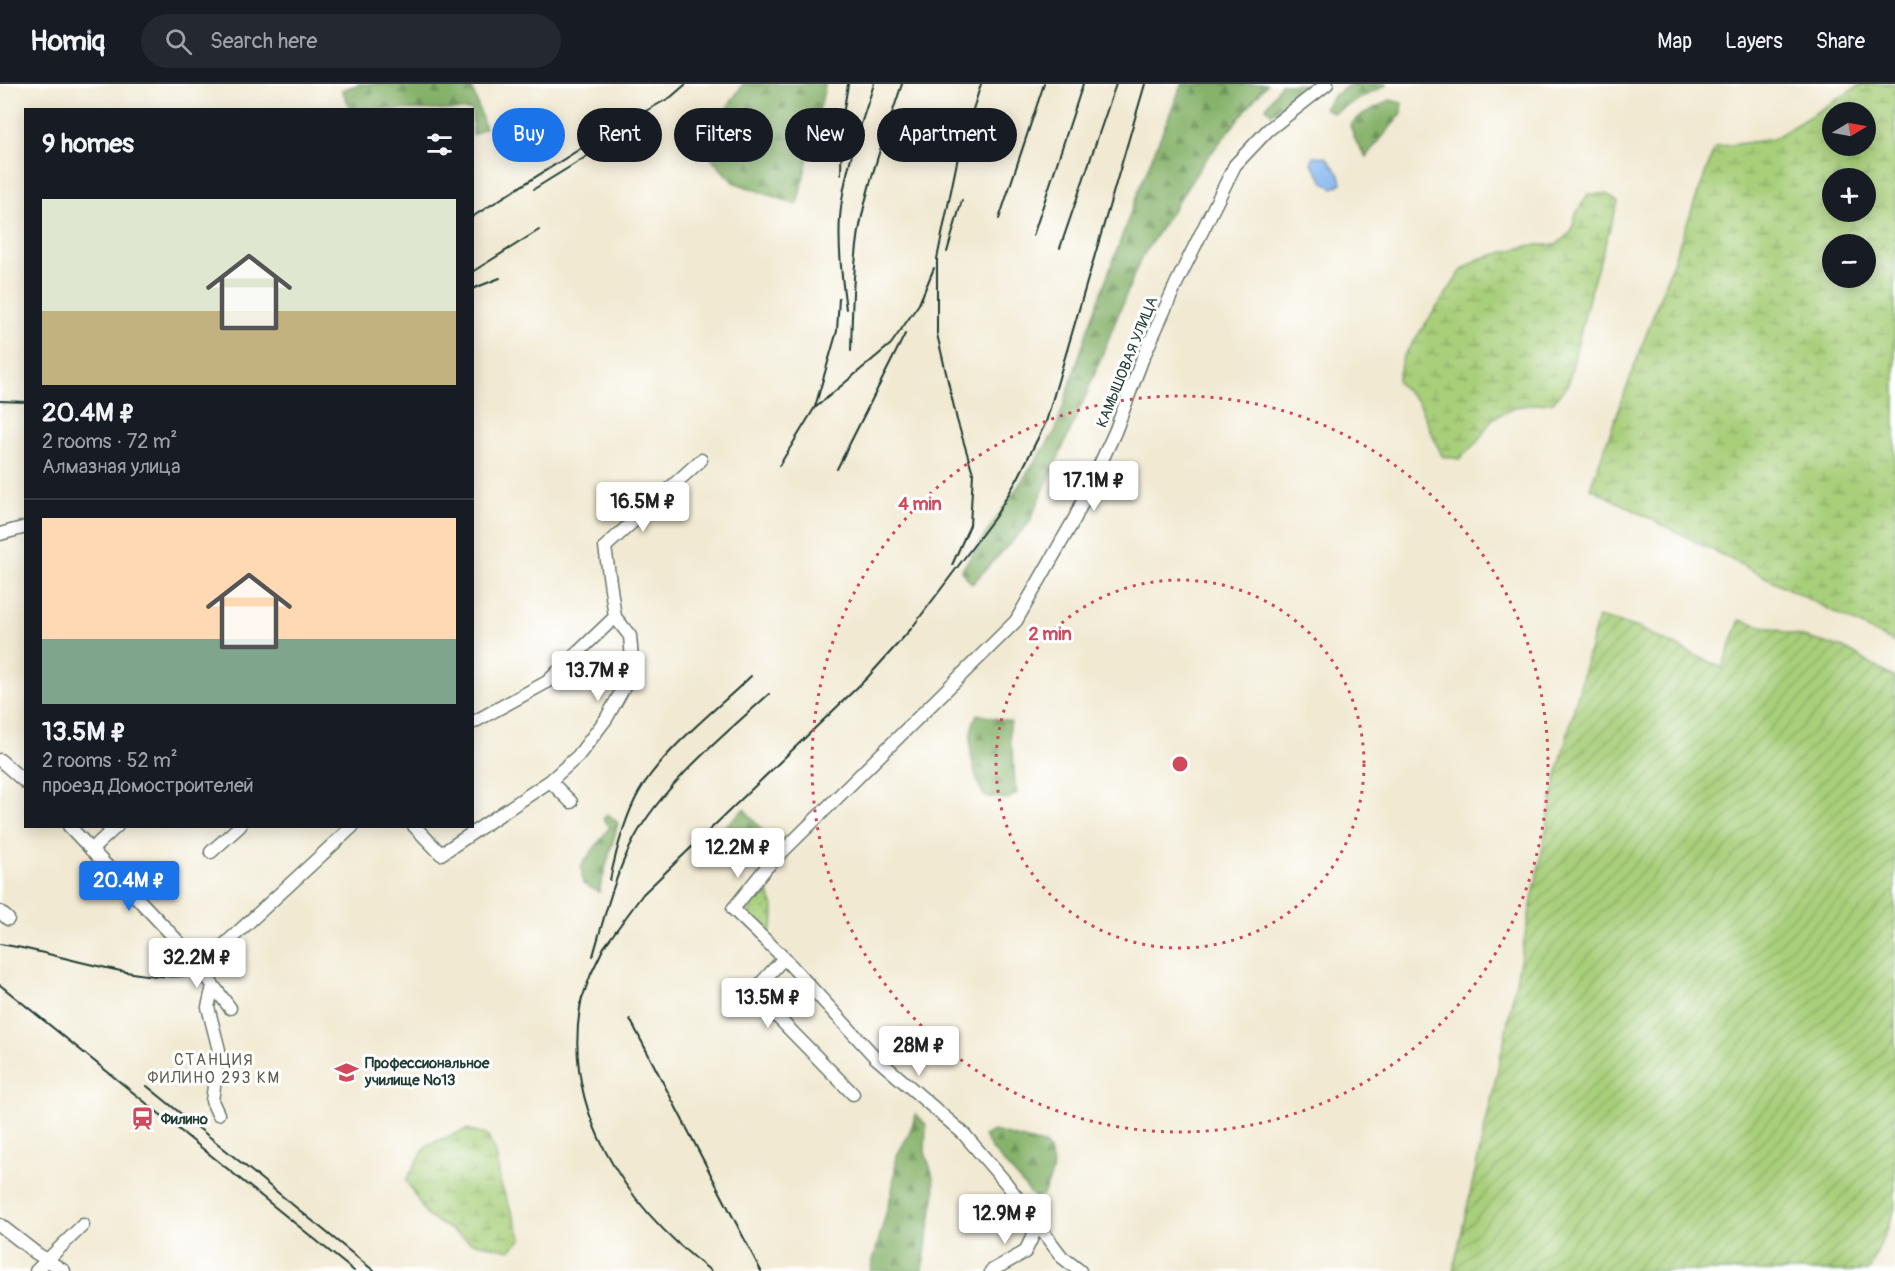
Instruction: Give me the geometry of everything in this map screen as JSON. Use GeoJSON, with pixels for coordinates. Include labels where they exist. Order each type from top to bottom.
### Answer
{"type":"FeatureCollection","features":[{"type":"Feature","properties":{"kind":"street","name":"КАМЫШОВАЯ УЛИЦА"},"geometry":{"type":"LineString","coordinates":[[784,958],[733,909],[766,868],[1016,621],[1075,518],[1114,432],[1172,291],[1235,165],[1268,130],[1327,84]]}},
{"type":"Feature","properties":{"kind":"street"},"geometry":{"type":"LineString","coordinates":[[416,828],[441,854],[550,781],[578,756],[606,719],[633,671],[630,636],[615,617],[604,547],[701,460]]}},
{"type":"Feature","properties":{"kind":"street"},"geometry":{"type":"LineString","coordinates":[[0,534],[24,528]]}},
{"type":"Feature","properties":{"kind":"street"},"geometry":{"type":"LineString","coordinates":[[474,722],[547,682],[615,617]]}},
{"type":"Feature","properties":{"kind":"street"},"geometry":{"type":"LineString","coordinates":[[0,760],[24,781]]}},
{"type":"Feature","properties":{"kind":"street"},"geometry":{"type":"LineString","coordinates":[[550,781],[571,801]]}},
{"type":"Feature","properties":{"kind":"street"},"geometry":{"type":"LineString","coordinates":[[71,828],[189,953],[230,1008]]}},
{"type":"Feature","properties":{"kind":"street"},"geometry":{"type":"LineString","coordinates":[[91,850],[115,828]]}},
{"type":"Feature","properties":{"kind":"street"},"geometry":{"type":"LineString","coordinates":[[211,852],[238,828]]}},
{"type":"Feature","properties":{"kind":"street"},"geometry":{"type":"LineString","coordinates":[[189,953],[223,946],[351,828]]}},
{"type":"Feature","properties":{"kind":"street"},"geometry":{"type":"LineString","coordinates":[[853,1094],[753,992],[784,958],[875,1058],[963,1134],[1006,1183],[1062,1257],[1080,1271]]}},
{"type":"Feature","properties":{"kind":"street"},"geometry":{"type":"LineString","coordinates":[[213,986],[208,1007],[219,1050],[212,1101],[218,1114]]}},
{"type":"Feature","properties":{"kind":"street"},"geometry":{"type":"LineString","coordinates":[[0,1225],[64,1271]]}},
{"type":"Feature","properties":{"kind":"street"},"geometry":{"type":"LineString","coordinates":[[36,1271],[83,1225]]}},
{"type":"Feature","properties":{"kind":"street"},"geometry":{"type":"LineString","coordinates":[[991,1271],[1024,1252],[1038,1225]]}},
{"type":"Feature","properties":{"kind":"green space"},"geometry":{"type":"Polygon","coordinates":[[[359,84],[471,84],[485,128],[474,134],[474,108],[351,108],[342,90],[359,84]]]}},
{"type":"Feature","properties":{"kind":"green space"},"geometry":{"type":"Polygon","coordinates":[[[743,84],[824,84],[820,108],[785,108],[785,162],[807,162],[797,205],[733,182],[715,162],[773,162],[773,108],[727,108],[743,84]]]}},
{"type":"Feature","properties":{"kind":"green space"},"geometry":{"type":"Polygon","coordinates":[[[1182,84],[1267,84],[1203,163],[1140,260],[1086,395],[1029,523],[972,584],[961,571],[1055,432],[1088,329],[1140,187],[1182,84]]]}},
{"type":"Feature","properties":{"kind":"green space"},"geometry":{"type":"Polygon","coordinates":[[[1281,84],[1306,84],[1272,114],[1266,108],[1281,84]]]}},
{"type":"Feature","properties":{"kind":"green space"},"geometry":{"type":"Polygon","coordinates":[[[1351,84],[1388,84],[1333,113],[1324,108],[1334,95],[1351,84]]]}},
{"type":"Feature","properties":{"kind":"green space"},"geometry":{"type":"Polygon","coordinates":[[[1862,84],[1895,84],[1895,643],[1590,488],[1715,147],[1773,139],[1822,109],[1822,156],[1876,156],[1876,102],[1833,102],[1862,84]]]}},
{"type":"Feature","properties":{"kind":"green space"},"geometry":{"type":"Polygon","coordinates":[[[1390,100],[1402,103],[1402,113],[1366,157],[1356,142],[1350,125],[1363,114],[1390,100]]]}},
{"type":"Feature","properties":{"kind":"green space"},"geometry":{"type":"Polygon","coordinates":[[[1588,194],[1606,194],[1618,202],[1591,289],[1568,384],[1553,402],[1515,407],[1492,419],[1478,441],[1459,459],[1442,456],[1418,402],[1397,382],[1403,357],[1462,270],[1479,259],[1531,245],[1556,245],[1571,232],[1576,214],[1588,194]]]}},
{"type":"Feature","properties":{"kind":"green space"},"geometry":{"type":"Polygon","coordinates":[[[1598,617],[1636,627],[1722,668],[1740,620],[1844,648],[1895,678],[1895,1209],[1869,1271],[1453,1271],[1503,1046],[1557,775],[1598,617]]]}},
{"type":"Feature","properties":{"kind":"green space"},"geometry":{"type":"Polygon","coordinates":[[[977,714],[1011,722],[1010,736],[1017,793],[1008,799],[984,796],[980,786],[973,765],[970,744],[973,723],[977,714]]]}},
{"type":"Feature","properties":{"kind":"green space"},"geometry":{"type":"Polygon","coordinates":[[[744,809],[769,838],[762,852],[749,856],[717,840],[715,835],[744,809]]]}},
{"type":"Feature","properties":{"kind":"green space"},"geometry":{"type":"Polygon","coordinates":[[[608,814],[618,823],[599,892],[583,884],[581,866],[610,827],[603,819],[608,814]]]}},
{"type":"Feature","properties":{"kind":"green space"},"geometry":{"type":"Polygon","coordinates":[[[760,891],[767,892],[773,907],[774,918],[769,934],[762,932],[749,912],[753,898],[760,891]]]}},
{"type":"Feature","properties":{"kind":"green space"},"geometry":{"type":"Polygon","coordinates":[[[916,1114],[926,1125],[925,1152],[935,1192],[922,1271],[870,1271],[892,1192],[897,1155],[909,1134],[916,1114]]]}},
{"type":"Feature","properties":{"kind":"green space"},"geometry":{"type":"Polygon","coordinates":[[[467,1129],[487,1135],[496,1155],[501,1185],[522,1239],[510,1250],[471,1242],[427,1216],[406,1180],[427,1145],[467,1129]]]}},
{"type":"Feature","properties":{"kind":"green space"},"geometry":{"type":"Polygon","coordinates":[[[993,1131],[1046,1145],[1053,1165],[1043,1195],[1035,1198],[991,1148],[984,1136],[993,1131]]]}},
{"type":"Feature","properties":{"kind":"water"},"geometry":{"type":"Polygon","coordinates":[[[1314,156],[1326,157],[1340,175],[1342,183],[1333,188],[1324,182],[1311,163],[1314,156]]]}},
{"type":"Feature","properties":{"kind":"railway"},"geometry":{"type":"LineString","coordinates":[[474,216],[599,137],[671,97],[686,84]]}},
{"type":"Feature","properties":{"kind":"railway"},"geometry":{"type":"LineString","coordinates":[[841,174],[842,121],[848,84]]}},
{"type":"Feature","properties":{"kind":"railway"},"geometry":{"type":"LineString","coordinates":[[846,309],[840,240],[842,200],[853,150],[874,84]]}},
{"type":"Feature","properties":{"kind":"railway"},"geometry":{"type":"LineString","coordinates":[[851,351],[852,306],[859,231],[872,175],[902,84]]}},
{"type":"Feature","properties":{"kind":"railway"},"geometry":{"type":"LineString","coordinates":[[952,565],[970,525],[973,473],[957,420],[937,334],[937,259],[958,157],[981,84]]}},
{"type":"Feature","properties":{"kind":"railway"},"geometry":{"type":"LineString","coordinates":[[999,219],[1044,84]]}},
{"type":"Feature","properties":{"kind":"railway"},"geometry":{"type":"LineString","coordinates":[[1033,236],[1083,84]]}},
{"type":"Feature","properties":{"kind":"railway"},"geometry":{"type":"LineString","coordinates":[[1060,248],[1116,84]]}},
{"type":"Feature","properties":{"kind":"railway"},"geometry":{"type":"LineString","coordinates":[[580,1004],[604,947],[643,894],[867,678],[911,629],[995,517],[1018,478],[1046,422],[1145,84]]}},
{"type":"Feature","properties":{"kind":"railway"},"geometry":{"type":"LineString","coordinates":[[534,189],[578,162]]}},
{"type":"Feature","properties":{"kind":"railway"},"geometry":{"type":"LineString","coordinates":[[947,252],[962,200]]}},
{"type":"Feature","properties":{"kind":"railway"},"geometry":{"type":"LineString","coordinates":[[474,271],[539,230]]}},
{"type":"Feature","properties":{"kind":"railway"},"geometry":{"type":"LineString","coordinates":[[816,407],[891,344],[919,304],[934,268]]}},
{"type":"Feature","properties":{"kind":"railway"},"geometry":{"type":"LineString","coordinates":[[474,288],[500,278]]}},
{"type":"Feature","properties":{"kind":"railway"},"geometry":{"type":"LineString","coordinates":[[779,466],[815,407],[837,331],[839,298]]}},
{"type":"Feature","properties":{"kind":"railway"},"geometry":{"type":"LineString","coordinates":[[837,469],[905,334]]}},
{"type":"Feature","properties":{"kind":"railway"},"geometry":{"type":"LineString","coordinates":[[0,401],[24,402]]}},
{"type":"Feature","properties":{"kind":"railway"},"geometry":{"type":"LineString","coordinates":[[610,880],[625,824],[649,776],[691,731],[751,676]]}},
{"type":"Feature","properties":{"kind":"railway"},"geometry":{"type":"LineString","coordinates":[[593,956],[621,867],[646,819],[677,780],[769,694]]}},
{"type":"Feature","properties":{"kind":"railway"},"geometry":{"type":"LineString","coordinates":[[0,944],[138,974],[194,975],[222,970]]}},
{"type":"Feature","properties":{"kind":"railway"},"geometry":{"type":"LineString","coordinates":[[0,985],[354,1271]]}},
{"type":"Feature","properties":{"kind":"railway"},"geometry":{"type":"LineString","coordinates":[[582,997],[577,1038],[580,1078],[590,1116],[606,1152],[626,1185],[651,1217],[711,1271]]}},
{"type":"Feature","properties":{"kind":"railway"},"geometry":{"type":"LineString","coordinates":[[630,1019],[761,1271]]}},
{"type":"Feature","properties":{"kind":"railway"},"geometry":{"type":"LineString","coordinates":[[147,1086],[374,1271]]}},
{"type":"Feature","properties":{"kind":"place","name":"Профессиональное училище №13"},"geometry":{"type":"Point","coordinates":[347,1072]}},
{"type":"Feature","properties":{"kind":"place","name":"Филино"},"geometry":{"type":"Point","coordinates":[143,1119]}},
{"type":"Feature","properties":{"kind":"district","name":"СТАНЦИЯ ФИЛИНО 293 КМ"},"geometry":{"type":"Point","coordinates":[214,1068]}}]}
